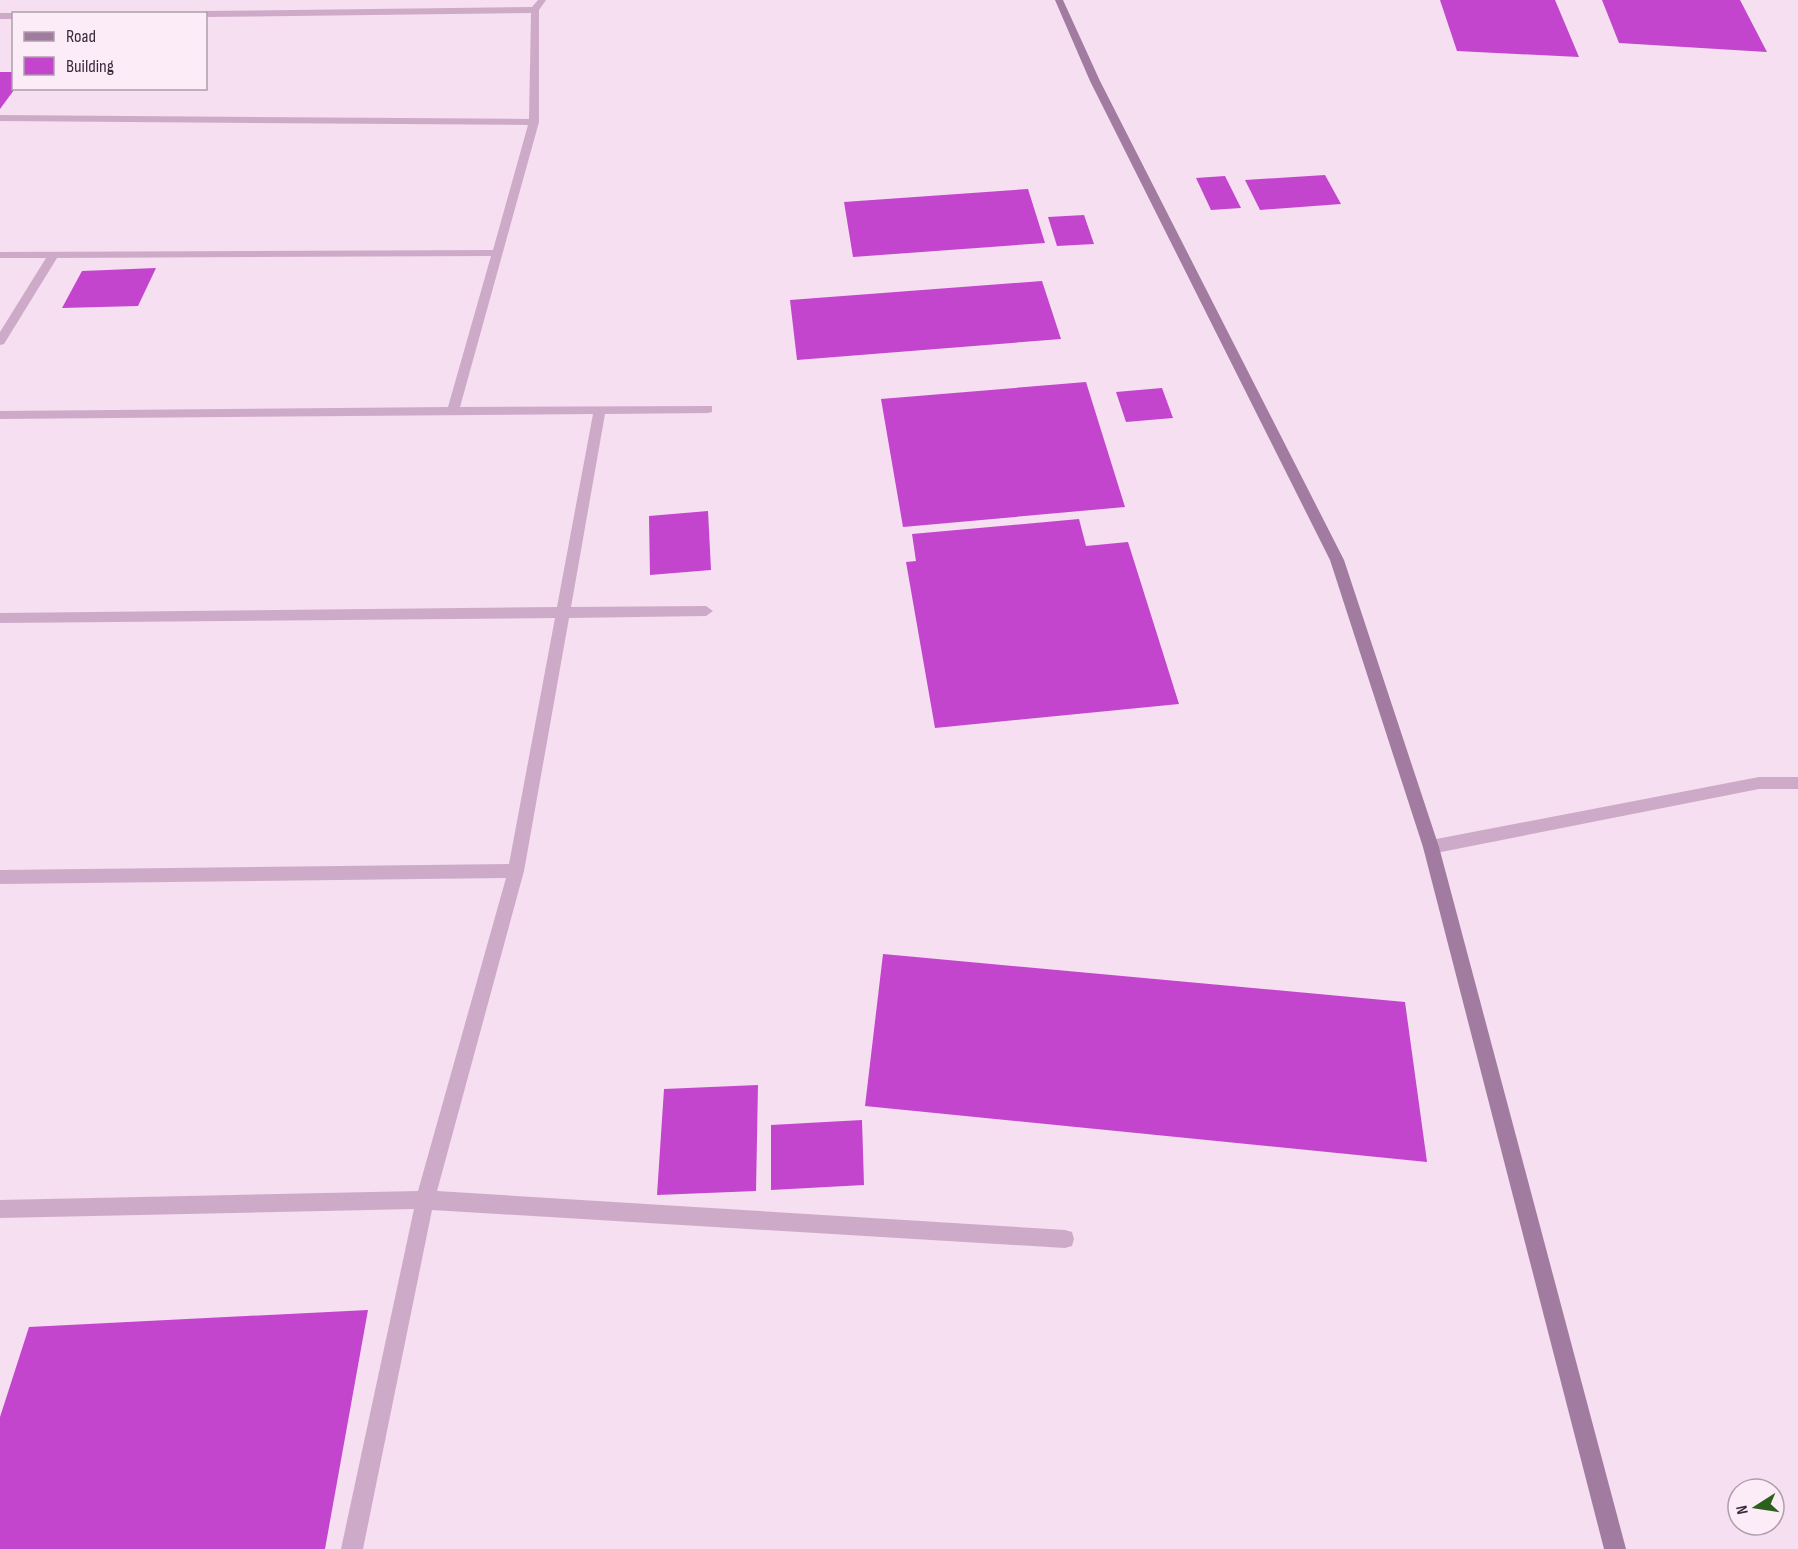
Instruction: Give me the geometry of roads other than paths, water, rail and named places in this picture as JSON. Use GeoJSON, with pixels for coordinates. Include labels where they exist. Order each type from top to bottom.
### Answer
{"type":"FeatureCollection","features":[{"type":"Feature","properties":{"kind":"main road"},"geometry":{"type":"LineString","coordinates":[[1059,0],[1095,81],[1337,560],[1431,848],[1615,1549]]}},
{"type":"Feature","properties":{"kind":"street"},"geometry":{"type":"LineString","coordinates":[[453,411],[534,122],[535,10],[542,0]]}},
{"type":"Feature","properties":{"kind":"street"},"geometry":{"type":"LineString","coordinates":[[207,14],[535,10]]}},
{"type":"Feature","properties":{"kind":"street"},"geometry":{"type":"LineString","coordinates":[[0,118],[534,122]]}},
{"type":"Feature","properties":{"kind":"street"},"geometry":{"type":"LineString","coordinates":[[0,255],[52,257],[497,253]]}},
{"type":"Feature","properties":{"kind":"street"},"geometry":{"type":"LineString","coordinates":[[0,341],[52,257]]}},
{"type":"Feature","properties":{"kind":"street"},"geometry":{"type":"LineString","coordinates":[[0,415],[708,409]]}},
{"type":"Feature","properties":{"kind":"street"},"geometry":{"type":"LineString","coordinates":[[352,1549],[425,1200],[516,871],[600,410]]}},
{"type":"Feature","properties":{"kind":"street"},"geometry":{"type":"LineString","coordinates":[[0,618],[706,611]]}},
{"type":"Feature","properties":{"kind":"street"},"geometry":{"type":"LineString","coordinates":[[1431,848],[1759,783],[1798,783]]}},
{"type":"Feature","properties":{"kind":"street"},"geometry":{"type":"LineString","coordinates":[[0,877],[516,871]]}},
{"type":"Feature","properties":{"kind":"street"},"geometry":{"type":"LineString","coordinates":[[0,1209],[425,1200],[1065,1239]]}}]}
